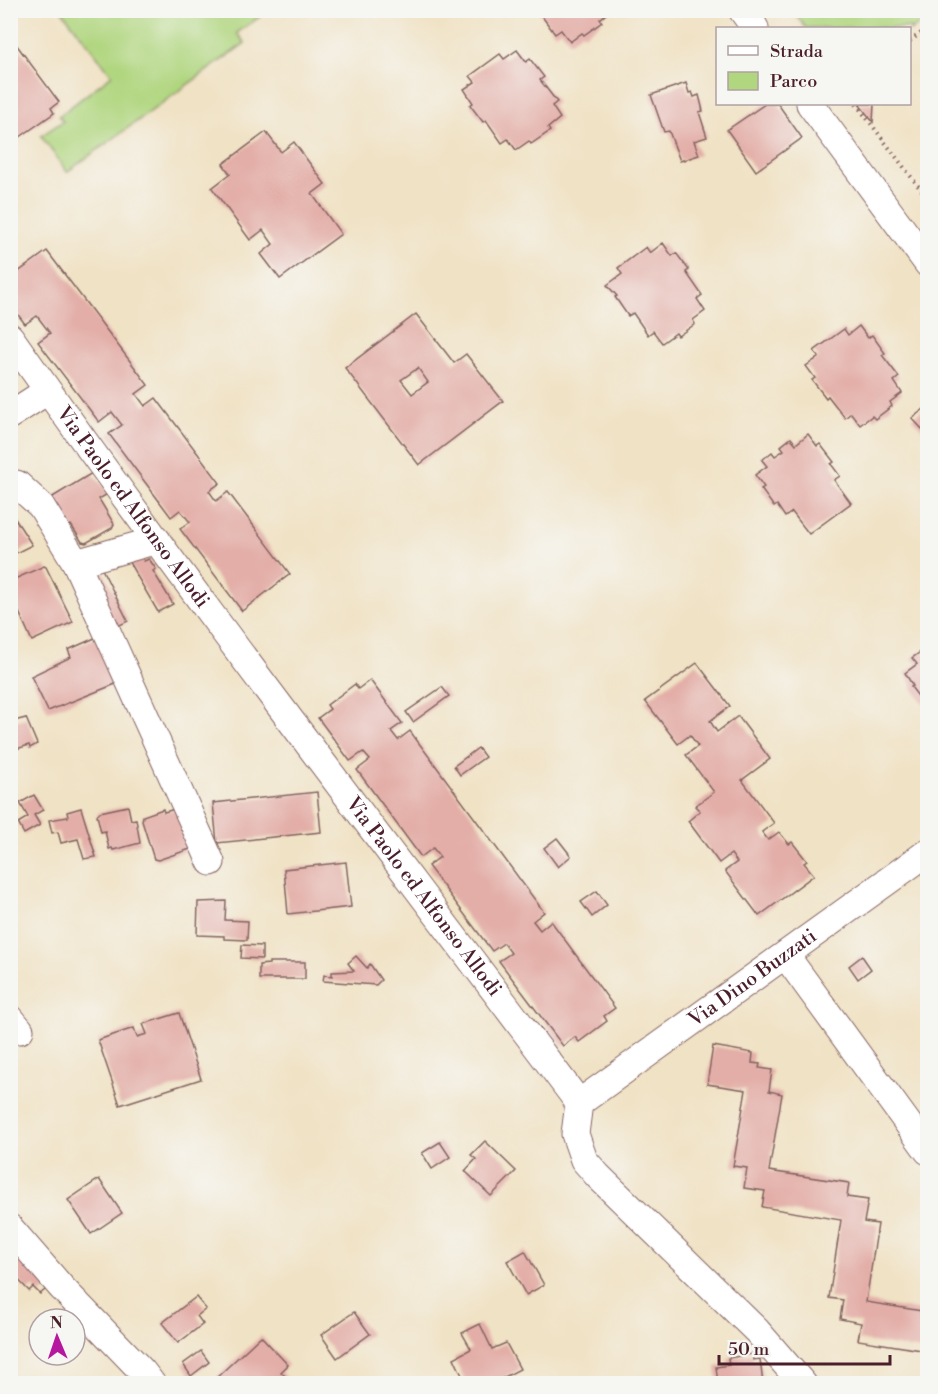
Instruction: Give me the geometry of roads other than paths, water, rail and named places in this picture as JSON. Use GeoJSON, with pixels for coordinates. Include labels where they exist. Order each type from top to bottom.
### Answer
{"type":"FeatureCollection","features":[{"type":"Feature","properties":{"kind":"street"},"geometry":{"type":"LineString","coordinates":[[742,10],[754,27]]}},
{"type":"Feature","properties":{"kind":"street"},"geometry":{"type":"LineString","coordinates":[[811,105],[927,264]]}},
{"type":"Feature","properties":{"kind":"street","name":"Via Paolo ed Alfonso Allodi"},"geometry":{"type":"LineString","coordinates":[[10,337],[54,401],[157,540],[579,1103]]}},
{"type":"Feature","properties":{"kind":"street","name":"Via Paolo ed Alfonso Allodi"},"geometry":{"type":"LineString","coordinates":[[10,415],[54,401]]}},
{"type":"Feature","properties":{"kind":"street"},"geometry":{"type":"LineString","coordinates":[[10,483],[16,484],[41,506],[76,563],[211,862]]}},
{"type":"Feature","properties":{"kind":"street"},"geometry":{"type":"LineString","coordinates":[[76,563],[157,540]]}},
{"type":"Feature","properties":{"kind":"street","name":"Via Dino Buzzati"},"geometry":{"type":"LineString","coordinates":[[579,1103],[786,956],[927,852]]}},
{"type":"Feature","properties":{"kind":"street"},"geometry":{"type":"LineString","coordinates":[[786,956],[927,1151]]}},
{"type":"Feature","properties":{"kind":"street"},"geometry":{"type":"LineString","coordinates":[[579,1103],[575,1134],[584,1160],[757,1331],[802,1383]]}},
{"type":"Feature","properties":{"kind":"street"},"geometry":{"type":"LineString","coordinates":[[10,1228],[62,1288],[152,1383]]}}]}
